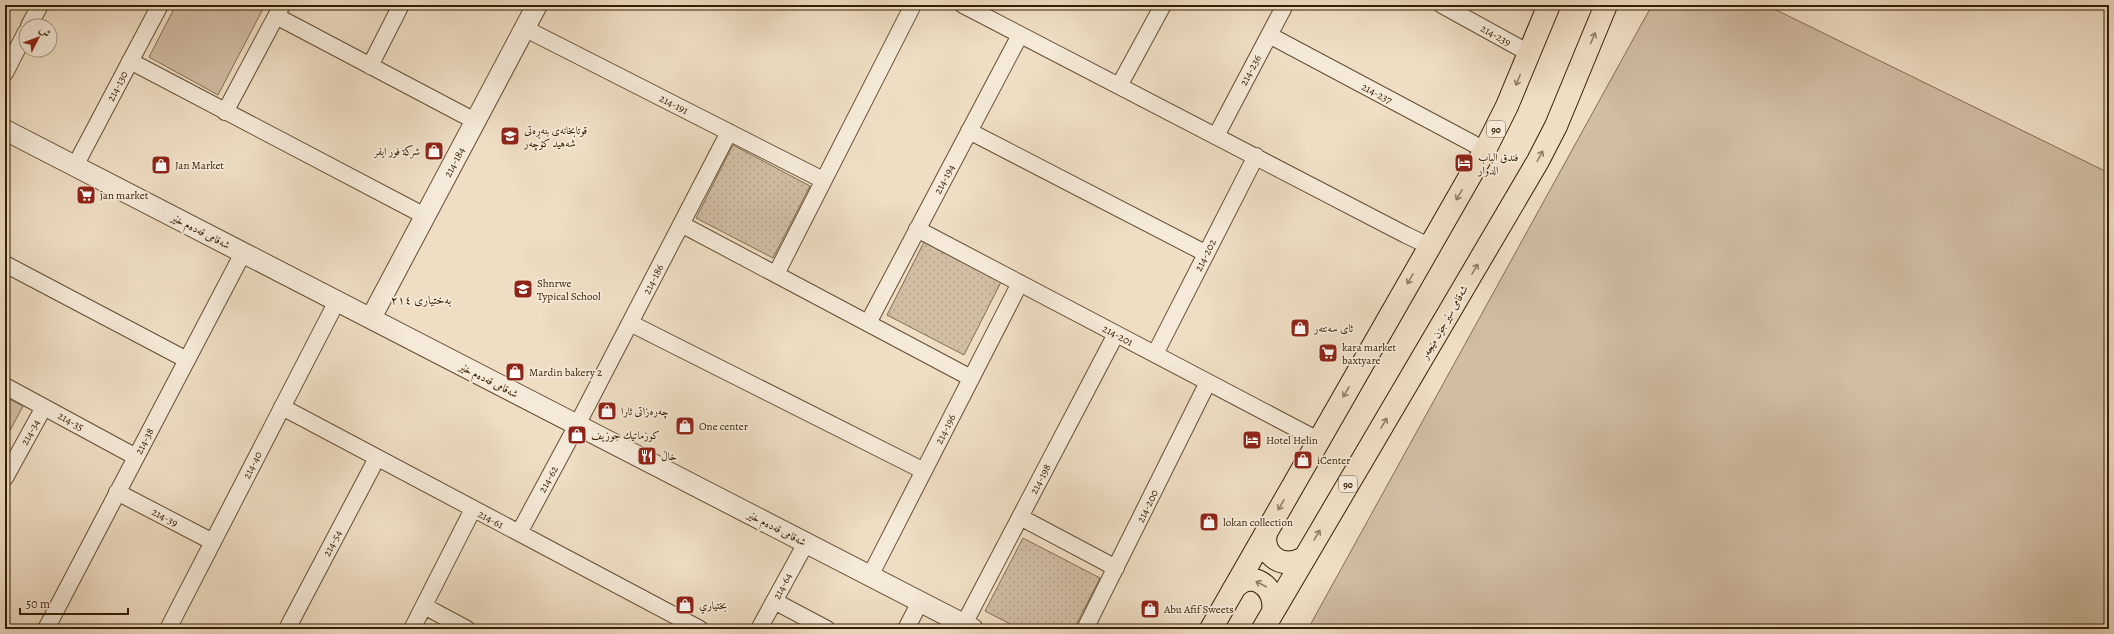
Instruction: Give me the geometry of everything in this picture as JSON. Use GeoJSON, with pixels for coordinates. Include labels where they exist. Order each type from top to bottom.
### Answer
{"type":"FeatureCollection","features":[{"type":"Feature","properties":{"kind":"highway","name":"90"},"geometry":{"type":"LineString","coordinates":[[1211,629],[1485,150],[1507,106],[1549,5]]}},
{"type":"Feature","properties":{"kind":"highway","name":"شەقامی سێر جۆن مێجەر"},"geometry":{"type":"LineString","coordinates":[[1268,620],[1302,559],[1538,161],[1556,126],[1606,5]]}},
{"type":"Feature","properties":{"kind":"highway"},"geometry":{"type":"LineString","coordinates":[[1267,530],[1265,543],[1271,556],[1282,563],[1289,563],[1302,559]]}},
{"type":"Feature","properties":{"kind":"highway"},"geometry":{"type":"LineString","coordinates":[[1233,590],[1243,581],[1250,580],[1263,584],[1272,595],[1274,601],[1268,620]]}},
{"type":"Feature","properties":{"kind":"street"},"geometry":{"type":"LineString","coordinates":[[33,18],[40,5]]}},
{"type":"Feature","properties":{"kind":"street","name":"214-130"},"geometry":{"type":"LineString","coordinates":[[75,166],[160,5]]}},
{"type":"Feature","properties":{"kind":"street"},"geometry":{"type":"LineString","coordinates":[[370,66],[401,5]]}},
{"type":"Feature","properties":{"kind":"street","name":"214-184"},"geometry":{"type":"LineString","coordinates":[[371,318],[537,5]]}},
{"type":"Feature","properties":{"kind":"street"},"geometry":{"type":"LineString","coordinates":[[776,274],[913,5]]}},
{"type":"Feature","properties":{"kind":"street"},"geometry":{"type":"LineString","coordinates":[[963,5],[1429,246]]}},
{"type":"Feature","properties":{"kind":"street"},"geometry":{"type":"LineString","coordinates":[[1119,86],[1163,5]]}},
{"type":"Feature","properties":{"kind":"street","name":"214-236"},"geometry":{"type":"LineString","coordinates":[[1216,136],[1285,5]]}},
{"type":"Feature","properties":{"kind":"street","name":"214-239"},"geometry":{"type":"LineString","coordinates":[[1442,5],[1529,53]]}},
{"type":"Feature","properties":{"kind":"street"},"geometry":{"type":"LineString","coordinates":[[225,112],[279,11],[370,66],[475,121]]}},
{"type":"Feature","properties":{"kind":"street","name":"214-191"},"geometry":{"type":"LineString","coordinates":[[524,28],[823,180]]}},
{"type":"Feature","properties":{"kind":"street","name":"214-194"},"geometry":{"type":"LineString","coordinates":[[868,323],[1020,34]]}},
{"type":"Feature","properties":{"kind":"street","name":"214-237"},"geometry":{"type":"LineString","coordinates":[[1269,36],[1485,150]]}},
{"type":"Feature","properties":{"kind":"street"},"geometry":{"type":"LineString","coordinates":[[5,73],[18,48]]}},
{"type":"Feature","properties":{"kind":"street"},"geometry":{"type":"LineString","coordinates":[[130,61],[425,216]]}},
{"type":"Feature","properties":{"kind":"street","name":"شەقامی قەدەم خێر"},"geometry":{"type":"LineString","coordinates":[[5,130],[968,627]]}},
{"type":"Feature","properties":{"kind":"street"},"geometry":{"type":"LineString","coordinates":[[969,131],[1205,253]]}},
{"type":"Feature","properties":{"kind":"street","name":"214-186"},"geometry":{"type":"LineString","coordinates":[[577,425],[729,132]]}},
{"type":"Feature","properties":{"kind":"street","name":"214-202"},"geometry":{"type":"LineString","coordinates":[[1155,354],[1205,253],[1256,156]]}},
{"type":"Feature","properties":{"kind":"street"},"geometry":{"type":"LineString","coordinates":[[681,224],[971,378]]}},
{"type":"Feature","properties":{"kind":"street","name":"214-201"},"geometry":{"type":"LineString","coordinates":[[917,229],[1318,440]]}},
{"type":"Feature","properties":{"kind":"street","name":"214-38"},"geometry":{"type":"LineString","coordinates":[[46,629],[243,253]]}},
{"type":"Feature","properties":{"kind":"street"},"geometry":{"type":"LineString","coordinates":[[5,264],[187,360]]}},
{"type":"Feature","properties":{"kind":"street","name":"214-196"},"geometry":{"type":"LineString","coordinates":[[870,576],[1020,283]]}},
{"type":"Feature","properties":{"kind":"street","name":"214-40"},"geometry":{"type":"LineString","coordinates":[[168,629],[337,301]]}},
{"type":"Feature","properties":{"kind":"street"},"geometry":{"type":"LineString","coordinates":[[630,323],[924,471]]}},
{"type":"Feature","properties":{"kind":"street","name":"214-198"},"geometry":{"type":"LineString","coordinates":[[968,627],[1020,518],[1116,334]]}},
{"type":"Feature","properties":{"kind":"street","name":"214-200"},"geometry":{"type":"LineString","coordinates":[[1084,629],[1116,568],[1208,382]]}},
{"type":"Feature","properties":{"kind":"street","name":"214-35"},"geometry":{"type":"LineString","coordinates":[[5,386],[136,457]]}},
{"type":"Feature","properties":{"kind":"street","name":"214-34"},"geometry":{"type":"LineString","coordinates":[[5,478],[44,407]]}},
{"type":"Feature","properties":{"kind":"street","name":"214-61"},"geometry":{"type":"LineString","coordinates":[[282,407],[700,629]]}},
{"type":"Feature","properties":{"kind":"street","name":"214-62"},"geometry":{"type":"LineString","coordinates":[[518,533],[577,425]]}},
{"type":"Feature","properties":{"kind":"street","name":"214-54"},"geometry":{"type":"LineString","coordinates":[[287,629],[377,458]]}},
{"type":"Feature","properties":{"kind":"street","name":"214-39"},"geometry":{"type":"LineString","coordinates":[[117,492],[212,542]]}},
{"type":"Feature","properties":{"kind":"street"},"geometry":{"type":"LineString","coordinates":[[412,629],[473,509]]}},
{"type":"Feature","properties":{"kind":"street"},"geometry":{"type":"LineString","coordinates":[[1020,518],[1116,568]]}},
{"type":"Feature","properties":{"kind":"street","name":"214-64"},"geometry":{"type":"LineString","coordinates":[[759,629],[806,543]]}},
{"type":"Feature","properties":{"kind":"street"},"geometry":{"type":"LineString","coordinates":[[774,601],[826,629]]}},
{"type":"Feature","properties":{"kind":"street"},"geometry":{"type":"LineString","coordinates":[[906,629],[920,602]]}},
{"type":"Feature","properties":{"kind":"street"},"geometry":{"type":"LineString","coordinates":[[424,606],[467,629]]}},
{"type":"Feature","properties":{"kind":"shaded area"},"geometry":{"type":"Polygon","coordinates":[[[176,5],[265,5],[218,95],[149,57],[176,5]]]}},
{"type":"Feature","properties":{"kind":"shaded area"},"geometry":{"type":"Polygon","coordinates":[[[1652,5],[1766,5],[2109,173],[2109,629],[1308,629],[1652,5]]]}},
{"type":"Feature","properties":{"kind":"shaded area"},"geometry":{"type":"Polygon","coordinates":[[[733,145],[810,186],[773,258],[696,218],[733,145]]]}},
{"type":"Feature","properties":{"kind":"shaded area"},"geometry":{"type":"Polygon","coordinates":[[[924,242],[1001,282],[964,355],[887,315],[924,242]]]}},
{"type":"Feature","properties":{"kind":"shaded area"},"geometry":{"type":"Polygon","coordinates":[[[5,397],[23,406],[5,440],[5,397]]]}},
{"type":"Feature","properties":{"kind":"shaded area"},"geometry":{"type":"Polygon","coordinates":[[[1023,538],[1100,578],[1074,629],[1020,629],[985,611],[1023,538]]]}},
{"type":"Feature","properties":{"kind":"place","name":"قوتابخانەی بنەڕەتی شەهید کۆچەر"},"geometry":{"type":"Point","coordinates":[510,136]}},
{"type":"Feature","properties":{"kind":"place","name":"شركة فور ايفر"},"geometry":{"type":"Point","coordinates":[434,151]}},
{"type":"Feature","properties":{"kind":"place","name":"فندق الباب الدوار"},"geometry":{"type":"Point","coordinates":[1464,163]}},
{"type":"Feature","properties":{"kind":"place","name":"Jan Market"},"geometry":{"type":"Point","coordinates":[161,165]}},
{"type":"Feature","properties":{"kind":"place","name":"jan market"},"geometry":{"type":"Point","coordinates":[86,195]}},
{"type":"Feature","properties":{"kind":"place","name":"Shnrwe Typical School"},"geometry":{"type":"Point","coordinates":[523,289]}},
{"type":"Feature","properties":{"kind":"place","name":"ئای سەنتەر"},"geometry":{"type":"Point","coordinates":[1300,328]}},
{"type":"Feature","properties":{"kind":"place","name":"kara market baxtyare"},"geometry":{"type":"Point","coordinates":[1328,353]}},
{"type":"Feature","properties":{"kind":"place","name":"Mardin bakery 2"},"geometry":{"type":"Point","coordinates":[515,372]}},
{"type":"Feature","properties":{"kind":"place","name":"چەرەزاتی ئارا"},"geometry":{"type":"Point","coordinates":[607,411]}},
{"type":"Feature","properties":{"kind":"place","name":"One center"},"geometry":{"type":"Point","coordinates":[685,426]}},
{"type":"Feature","properties":{"kind":"place","name":"كوزماتيك جوزيف"},"geometry":{"type":"Point","coordinates":[577,435]}},
{"type":"Feature","properties":{"kind":"place","name":"Hotel Helin"},"geometry":{"type":"Point","coordinates":[1252,440]}},
{"type":"Feature","properties":{"kind":"place","name":"خاڵ"},"geometry":{"type":"Point","coordinates":[647,456]}},
{"type":"Feature","properties":{"kind":"place","name":"iCenter"},"geometry":{"type":"Point","coordinates":[1303,460]}},
{"type":"Feature","properties":{"kind":"place","name":"lokan collection"},"geometry":{"type":"Point","coordinates":[1209,522]}},
{"type":"Feature","properties":{"kind":"place","name":"بختياري"},"geometry":{"type":"Point","coordinates":[685,605]}},
{"type":"Feature","properties":{"kind":"place","name":"Abu Afif Sweets"},"geometry":{"type":"Point","coordinates":[1150,609]}},
{"type":"Feature","properties":{"kind":"district","name":"بەختیاری ٢١٤"},"geometry":{"type":"Point","coordinates":[421,300]}}]}
